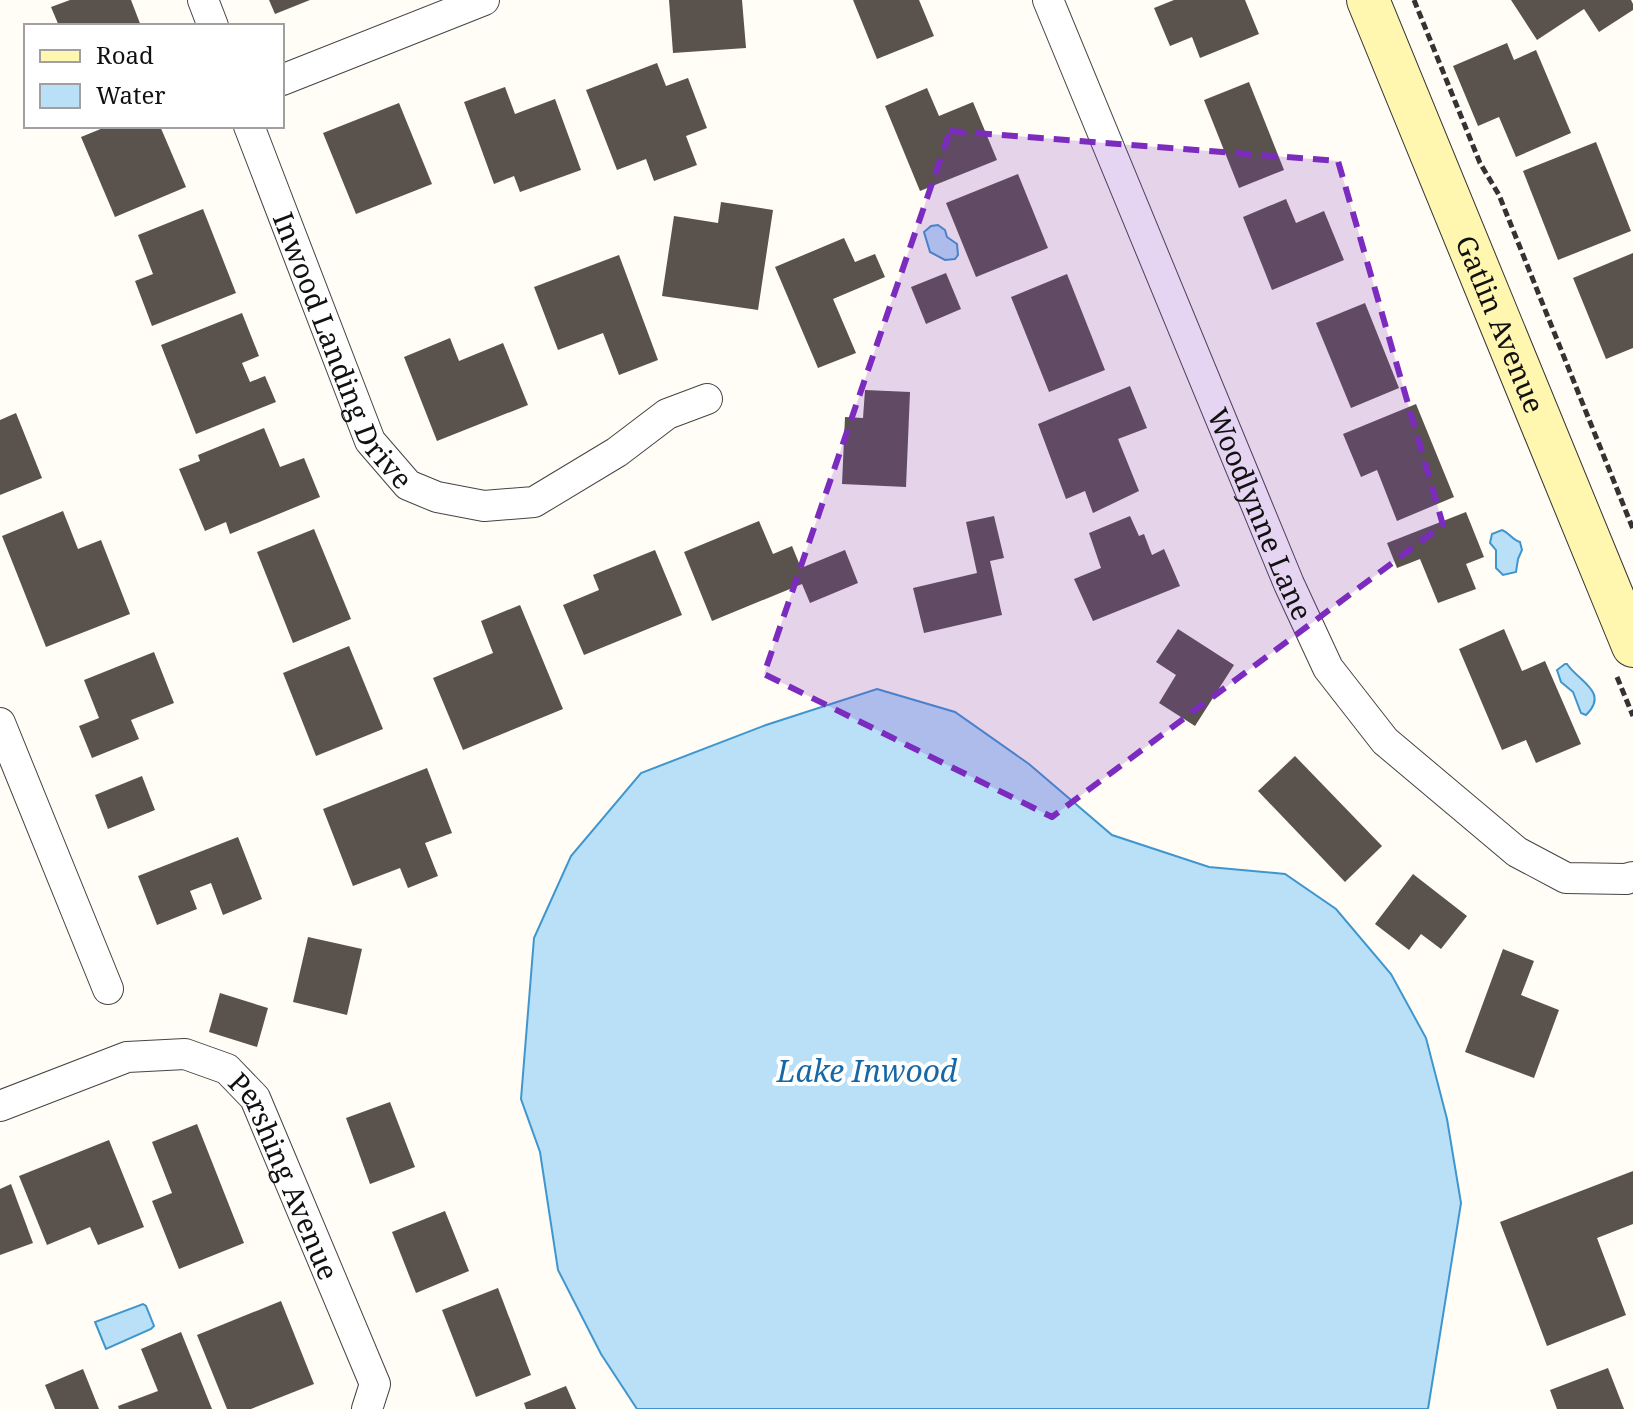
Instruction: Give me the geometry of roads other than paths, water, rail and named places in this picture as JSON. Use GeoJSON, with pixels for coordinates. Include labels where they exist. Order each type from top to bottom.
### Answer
{"type":"FeatureCollection","features":[{"type":"Feature","properties":{"kind":"street"},"geometry":{"type":"LineString","coordinates":[[203,0],[212,24]]}},
{"type":"Feature","properties":{"kind":"street"},"geometry":{"type":"LineString","coordinates":[[284,79],[484,0]]}},
{"type":"Feature","properties":{"kind":"street","name":"Woodlynne Lane"},"geometry":{"type":"LineString","coordinates":[[1048,0],[1289,584],[1328,668],[1385,741],[1517,852],[1566,878],[1633,877]]}},
{"type":"Feature","properties":{"kind":"street","name":"Gatlin Avenue"},"geometry":{"type":"LineString","coordinates":[[1368,0],[1633,646]]}},
{"type":"Feature","properties":{"kind":"street","name":"Inwood Landing Drive"},"geometry":{"type":"LineString","coordinates":[[250,128],[370,441],[408,485],[437,497],[484,506],[534,502],[617,452],[667,414],[707,399]]}},
{"type":"Feature","properties":{"kind":"street"},"geometry":{"type":"LineString","coordinates":[[0,723],[108,989]]}},
{"type":"Feature","properties":{"kind":"street","name":"Pershing Avenue"},"geometry":{"type":"LineString","coordinates":[[0,1106],[127,1057],[185,1054],[227,1069],[255,1098],[371,1397]]}},
{"type":"Feature","properties":{"kind":"water"},"geometry":{"type":"Polygon","coordinates":[[[938,225],[957,244],[958,255],[955,259],[945,260],[930,252],[924,232],[938,225]]]}},
{"type":"Feature","properties":{"kind":"water"},"geometry":{"type":"Polygon","coordinates":[[[1502,530],[1520,542],[1522,550],[1516,572],[1503,575],[1496,568],[1496,550],[1490,543],[1492,534],[1502,530]]]}},
{"type":"Feature","properties":{"kind":"water"},"geometry":{"type":"Polygon","coordinates":[[[1565,664],[1593,693],[1593,707],[1586,715],[1581,713],[1573,692],[1561,682],[1557,670],[1565,664]]]}},
{"type":"Feature","properties":{"kind":"water","name":"Lake Inwood"},"geometry":{"type":"Polygon","coordinates":[[[877,689],[955,712],[1029,764],[1112,835],[1209,867],[1285,874],[1336,909],[1391,974],[1426,1038],[1447,1119],[1461,1203],[1428,1409],[637,1409],[601,1354],[558,1270],[540,1152],[521,1099],[534,938],[571,856],[641,773],[766,725],[877,689]]]}},
{"type":"Feature","properties":{"kind":"water"},"geometry":{"type":"Polygon","coordinates":[[[143,1304],[154,1326],[106,1349],[95,1322],[143,1304]]]}}]}
